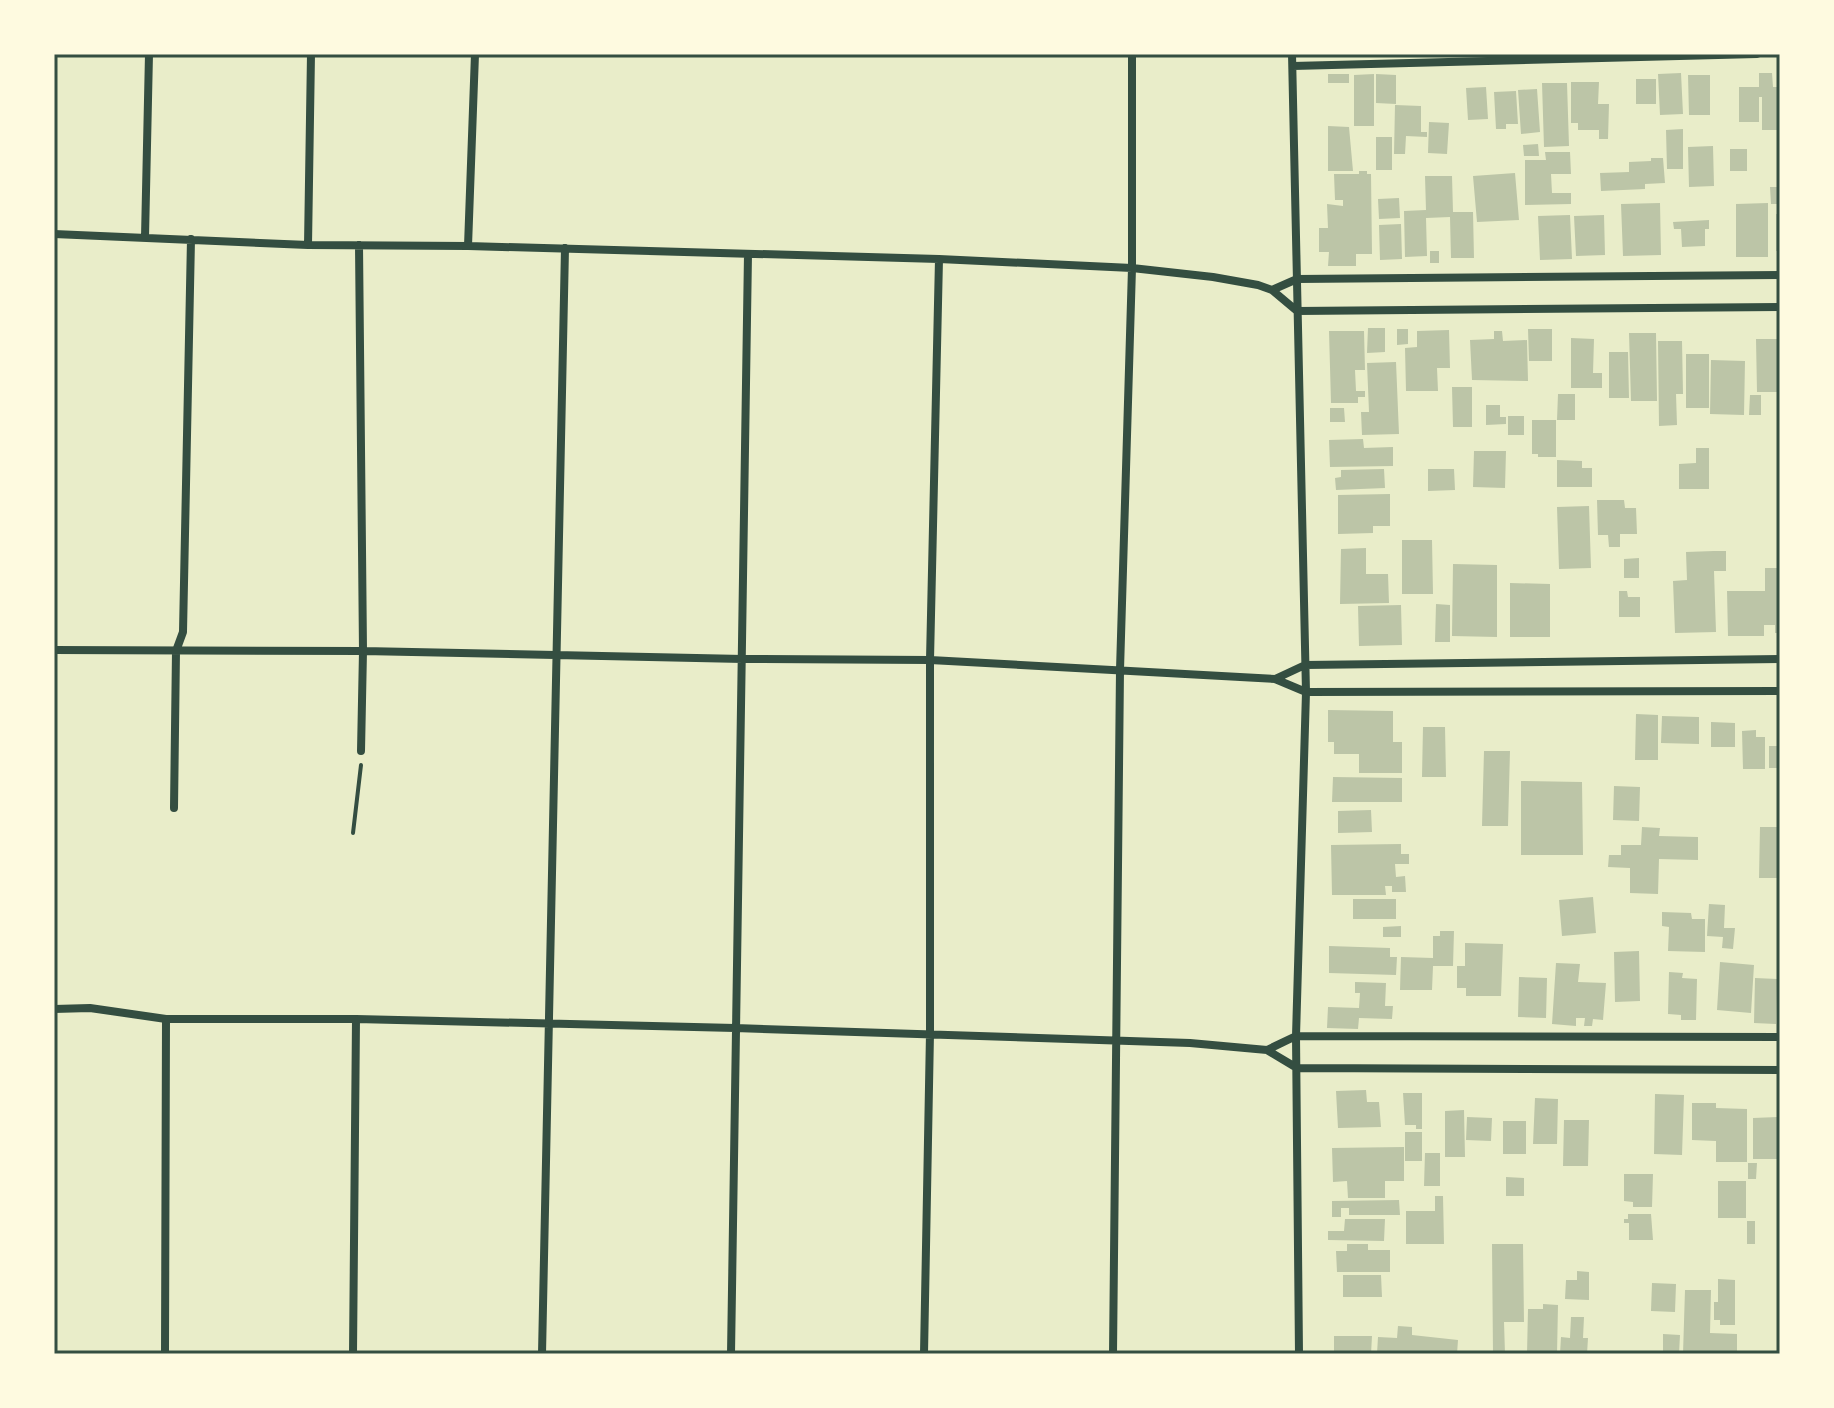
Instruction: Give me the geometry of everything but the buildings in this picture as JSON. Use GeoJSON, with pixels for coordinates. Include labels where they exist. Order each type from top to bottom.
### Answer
{"type":"FeatureCollection","features":[{"type":"Feature","properties":{"kind":"street"},"geometry":{"type":"LineString","coordinates":[[145,237],[149,54]]}},
{"type":"Feature","properties":{"kind":"street"},"geometry":{"type":"LineString","coordinates":[[308,245],[311,54]]}},
{"type":"Feature","properties":{"kind":"street"},"geometry":{"type":"LineString","coordinates":[[468,246],[475,54]]}},
{"type":"Feature","properties":{"kind":"street"},"geometry":{"type":"LineString","coordinates":[[1113,1354],[1120,670],[1132,268],[1132,54]]}},
{"type":"Feature","properties":{"kind":"street"},"geometry":{"type":"LineString","coordinates":[[1292,54],[1306,692],[1296,1036],[1299,1354]]}},
{"type":"Feature","properties":{"kind":"street"},"geometry":{"type":"LineString","coordinates":[[1293,66],[1757,54]]}},
{"type":"Feature","properties":{"kind":"street"},"geometry":{"type":"LineString","coordinates":[[54,234],[308,245],[565,248],[1132,268],[1239,281],[1272,290],[1297,311],[1780,307]]}},
{"type":"Feature","properties":{"kind":"street"},"geometry":{"type":"LineString","coordinates":[[174,808],[176,651],[183,632],[191,239]]}},
{"type":"Feature","properties":{"kind":"street"},"geometry":{"type":"LineString","coordinates":[[359,245],[361,751]]}},
{"type":"Feature","properties":{"kind":"street"},"geometry":{"type":"LineString","coordinates":[[542,1354],[565,248]]}},
{"type":"Feature","properties":{"kind":"street"},"geometry":{"type":"LineString","coordinates":[[731,1354],[748,254]]}},
{"type":"Feature","properties":{"kind":"street"},"geometry":{"type":"LineString","coordinates":[[924,1354],[930,1033],[930,660],[939,259]]}},
{"type":"Feature","properties":{"kind":"street"},"geometry":{"type":"LineString","coordinates":[[1272,290],[1297,279],[1780,275]]}},
{"type":"Feature","properties":{"kind":"street"},"geometry":{"type":"LineString","coordinates":[[54,650],[558,653],[743,659],[930,660],[1275,679],[1306,692],[1780,691]]}},
{"type":"Feature","properties":{"kind":"street"},"geometry":{"type":"LineString","coordinates":[[1275,679],[1305,665],[1780,659]]}},
{"type":"Feature","properties":{"kind":"street"},"geometry":{"type":"LineString","coordinates":[[54,1009],[90,1008],[166,1019],[356,1019],[1117,1040],[1267,1050],[1297,1068],[1780,1070]]}},
{"type":"Feature","properties":{"kind":"street"},"geometry":{"type":"LineString","coordinates":[[165,1354],[166,1019]]}},
{"type":"Feature","properties":{"kind":"street"},"geometry":{"type":"LineString","coordinates":[[353,1354],[356,1019]]}},
{"type":"Feature","properties":{"kind":"street"},"geometry":{"type":"LineString","coordinates":[[1267,1050],[1296,1036],[1780,1037]]}},
{"type":"Feature","properties":{"kind":"path"},"geometry":{"type":"LineString","coordinates":[[353,833],[361,751]]}}]}
